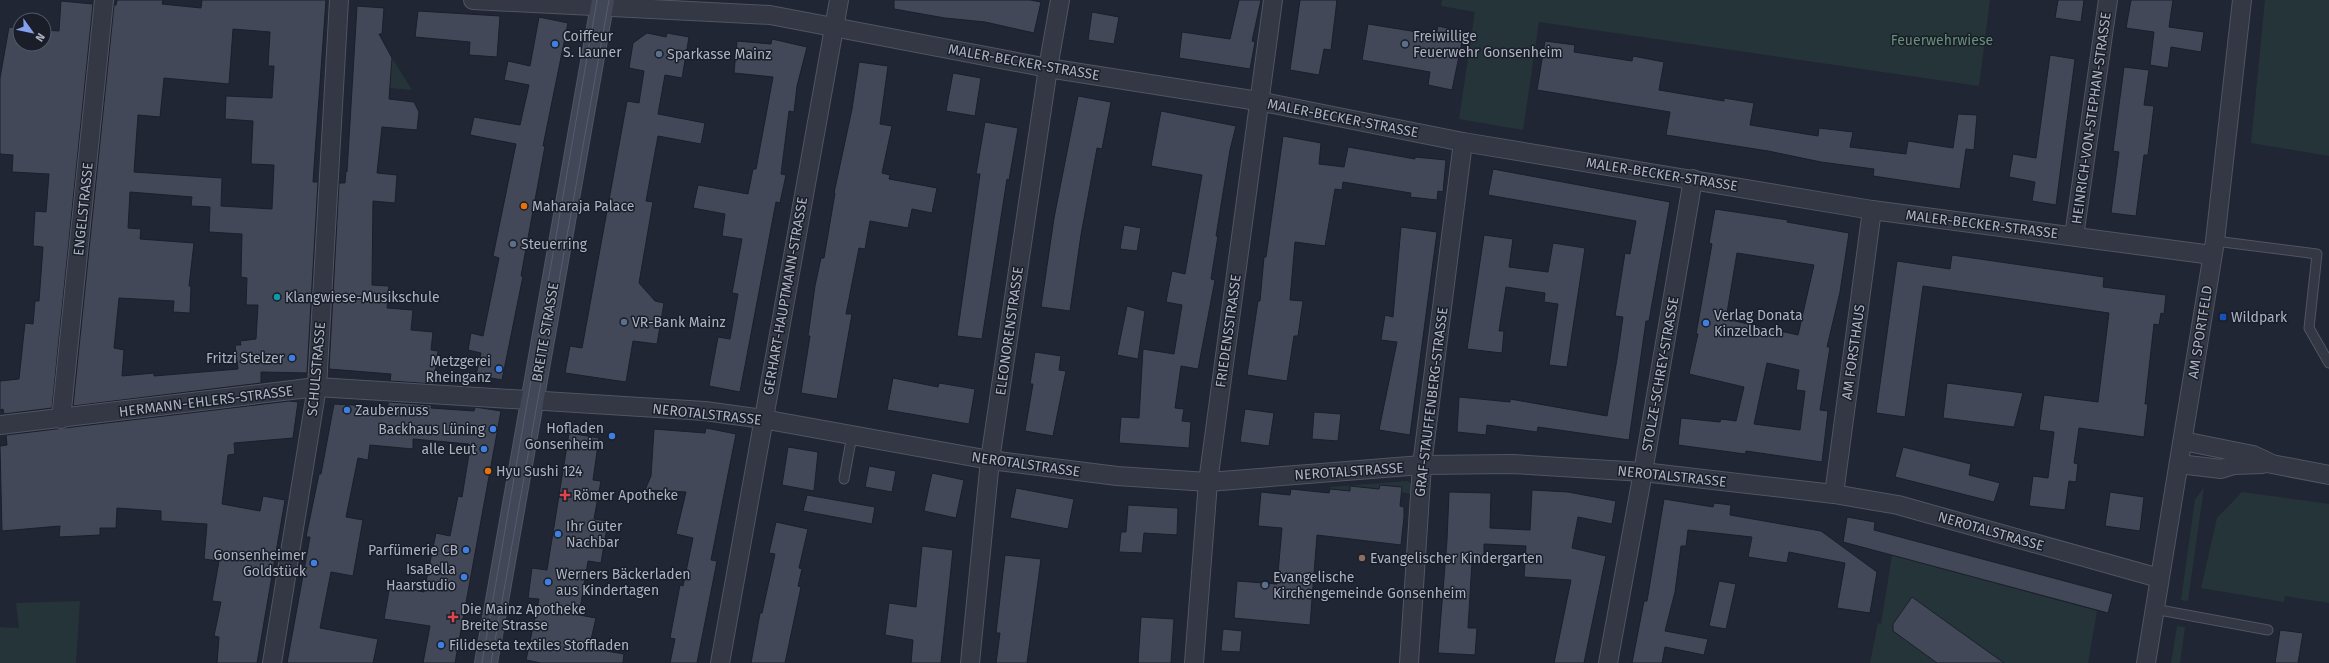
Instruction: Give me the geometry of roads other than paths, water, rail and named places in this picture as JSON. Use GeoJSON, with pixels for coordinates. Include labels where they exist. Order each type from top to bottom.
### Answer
{"type":"FeatureCollection","features":[{"type":"Feature","properties":{"kind":"main road","name":"BREITE STRASSE"},"geometry":{"type":"LineString","coordinates":[[486,663],[602,4]]}},
{"type":"Feature","properties":{"kind":"street","name":"ENGELSTRASSE"},"geometry":{"type":"LineString","coordinates":[[62,419],[104,0]]}},
{"type":"Feature","properties":{"kind":"street","name":"SCHULSTRASSE"},"geometry":{"type":"LineString","coordinates":[[272,663],[317,387],[339,0]]}},
{"type":"Feature","properties":{"kind":"street","name":"MALER-BECKER-STRASSE"},"geometry":{"type":"LineString","coordinates":[[473,0],[602,4],[770,15],[1048,68],[1258,101],[1463,142],[1693,179],[1872,210],[2074,236],[2213,248]]}},
{"type":"Feature","properties":{"kind":"street","name":"GERHART-HAUPTMANN-STRASSE"},"geometry":{"type":"LineString","coordinates":[[720,663],[762,419],[839,0]]}},
{"type":"Feature","properties":{"kind":"street","name":"ELEONORENSTRASSE"},"geometry":{"type":"LineString","coordinates":[[970,663],[990,460],[1048,68],[1060,0]]}},
{"type":"Feature","properties":{"kind":"street","name":"FRIEDENSSTRASSE"},"geometry":{"type":"LineString","coordinates":[[1194,663],[1208,482],[1258,101],[1273,0]]}},
{"type":"Feature","properties":{"kind":"street","name":"HEINRICH-VON-STEPHAN-STRASSE"},"geometry":{"type":"LineString","coordinates":[[2074,236],[2108,0]]}},
{"type":"Feature","properties":{"kind":"street","name":"AM SPORTFELD"},"geometry":{"type":"LineString","coordinates":[[2146,663],[2213,248],[2242,0]]}},
{"type":"Feature","properties":{"kind":"street","name":"GRAF-STAUFFENBERG-STRASSE"},"geometry":{"type":"LineString","coordinates":[[1409,663],[1422,465],[1463,142]]}},
{"type":"Feature","properties":{"kind":"street","name":"STOLZE-SCHREY-STRASSE"},"geometry":{"type":"LineString","coordinates":[[1608,663],[1644,472],[1693,179]]}},
{"type":"Feature","properties":{"kind":"street","name":"AM FORSTHAUS"},"geometry":{"type":"LineString","coordinates":[[1834,494],[1872,210]]}},
{"type":"Feature","properties":{"kind":"street","name":"HERMANN-EHLERS-STRASSE"},"geometry":{"type":"LineString","coordinates":[[0,425],[62,419],[317,387],[533,401]]}},
{"type":"Feature","properties":{"kind":"street","name":"NEROTALSTRASSE"},"geometry":{"type":"LineString","coordinates":[[533,401],[705,411],[762,419],[990,460],[1117,476],[1208,482],[1422,465],[1512,464],[1644,472],[1834,494],[1898,505],[2159,578]]}},
{"type":"Feature","properties":{"kind":"street"},"geometry":{"type":"LineString","coordinates":[[2183,441],[2253,456],[2272,464],[2329,475]]}},
{"type":"Feature","properties":{"kind":"street"},"geometry":{"type":"LineString","coordinates":[[2179,464],[2221,469],[2234,465],[2272,464]]}},
{"type":"Feature","properties":{"kind":"lane"},"geometry":{"type":"LineString","coordinates":[[2213,248],[2317,254],[2309,328],[2329,363]]}},
{"type":"Feature","properties":{"kind":"lane"},"geometry":{"type":"LineString","coordinates":[[844,479],[852,435]]}},
{"type":"Feature","properties":{"kind":"lane"},"geometry":{"type":"LineString","coordinates":[[2154,609],[2268,630]]}},
{"type":"Feature","properties":{"kind":"tram line"},"geometry":{"type":"LineString","coordinates":[[482,663],[597,0]]}},
{"type":"Feature","properties":{"kind":"tram line"},"geometry":{"type":"LineString","coordinates":[[491,663],[609,0]]}},
{"type":"Feature","properties":{"kind":"place","name":"Coiffeur S. Launer"},"geometry":{"type":"Point","coordinates":[555,44]}},
{"type":"Feature","properties":{"kind":"place","name":"Freiwillige Feuerwehr Gonsenheim"},"geometry":{"type":"Point","coordinates":[1405,44]}},
{"type":"Feature","properties":{"kind":"place","name":"Sparkasse Mainz"},"geometry":{"type":"Point","coordinates":[659,54]}},
{"type":"Feature","properties":{"kind":"place","name":"Maharaja Palace"},"geometry":{"type":"Point","coordinates":[524,206]}},
{"type":"Feature","properties":{"kind":"place","name":"Steuerring"},"geometry":{"type":"Point","coordinates":[513,244]}},
{"type":"Feature","properties":{"kind":"place","name":"Klangwiese-Musikschule"},"geometry":{"type":"Point","coordinates":[277,297]}},
{"type":"Feature","properties":{"kind":"place","name":"Wildpark"},"geometry":{"type":"Point","coordinates":[2223,317]}},
{"type":"Feature","properties":{"kind":"place","name":"VR-Bank Mainz"},"geometry":{"type":"Point","coordinates":[624,322]}},
{"type":"Feature","properties":{"kind":"place","name":"Verlag Donata Kinzelbach"},"geometry":{"type":"Point","coordinates":[1706,323]}},
{"type":"Feature","properties":{"kind":"place","name":"Fritzi Stelzer"},"geometry":{"type":"Point","coordinates":[292,358]}},
{"type":"Feature","properties":{"kind":"place","name":"Metzgerei Rheinganz"},"geometry":{"type":"Point","coordinates":[499,369]}},
{"type":"Feature","properties":{"kind":"place","name":"Zaubernuss"},"geometry":{"type":"Point","coordinates":[347,410]}},
{"type":"Feature","properties":{"kind":"place","name":"Backhaus Lüning"},"geometry":{"type":"Point","coordinates":[493,429]}},
{"type":"Feature","properties":{"kind":"place","name":"Hofladen Gonsenheim"},"geometry":{"type":"Point","coordinates":[612,436]}},
{"type":"Feature","properties":{"kind":"place","name":"alle Leut"},"geometry":{"type":"Point","coordinates":[484,449]}},
{"type":"Feature","properties":{"kind":"place","name":"Hyu Sushi 124"},"geometry":{"type":"Point","coordinates":[488,471]}},
{"type":"Feature","properties":{"kind":"place","name":"Römer Apotheke"},"geometry":{"type":"Point","coordinates":[565,495]}},
{"type":"Feature","properties":{"kind":"place","name":"Ihr Guter Nachbar"},"geometry":{"type":"Point","coordinates":[558,534]}},
{"type":"Feature","properties":{"kind":"place","name":"Parfümerie CB"},"geometry":{"type":"Point","coordinates":[466,550]}},
{"type":"Feature","properties":{"kind":"place","name":"Evangelischer Kindergarten"},"geometry":{"type":"Point","coordinates":[1362,558]}},
{"type":"Feature","properties":{"kind":"place","name":"Gonsenheimer Goldstück"},"geometry":{"type":"Point","coordinates":[314,563]}},
{"type":"Feature","properties":{"kind":"place","name":"IsaBella Haarstudio"},"geometry":{"type":"Point","coordinates":[464,577]}},
{"type":"Feature","properties":{"kind":"place","name":"Werners Bäckerladen aus Kindertagen"},"geometry":{"type":"Point","coordinates":[548,582]}},
{"type":"Feature","properties":{"kind":"place","name":"Evangelische Kirchengemeinde Gonsenheim"},"geometry":{"type":"Point","coordinates":[1265,585]}},
{"type":"Feature","properties":{"kind":"place","name":"Die Mainz Apotheke Breite Strasse"},"geometry":{"type":"Point","coordinates":[453,617]}},
{"type":"Feature","properties":{"kind":"place","name":"Filideseta textiles Stoffladen"},"geometry":{"type":"Point","coordinates":[441,645]}},
{"type":"Feature","properties":{"kind":"park label","name":"Feuerwehrwiese"},"geometry":{"type":"Point","coordinates":[1942,40]}}]}
